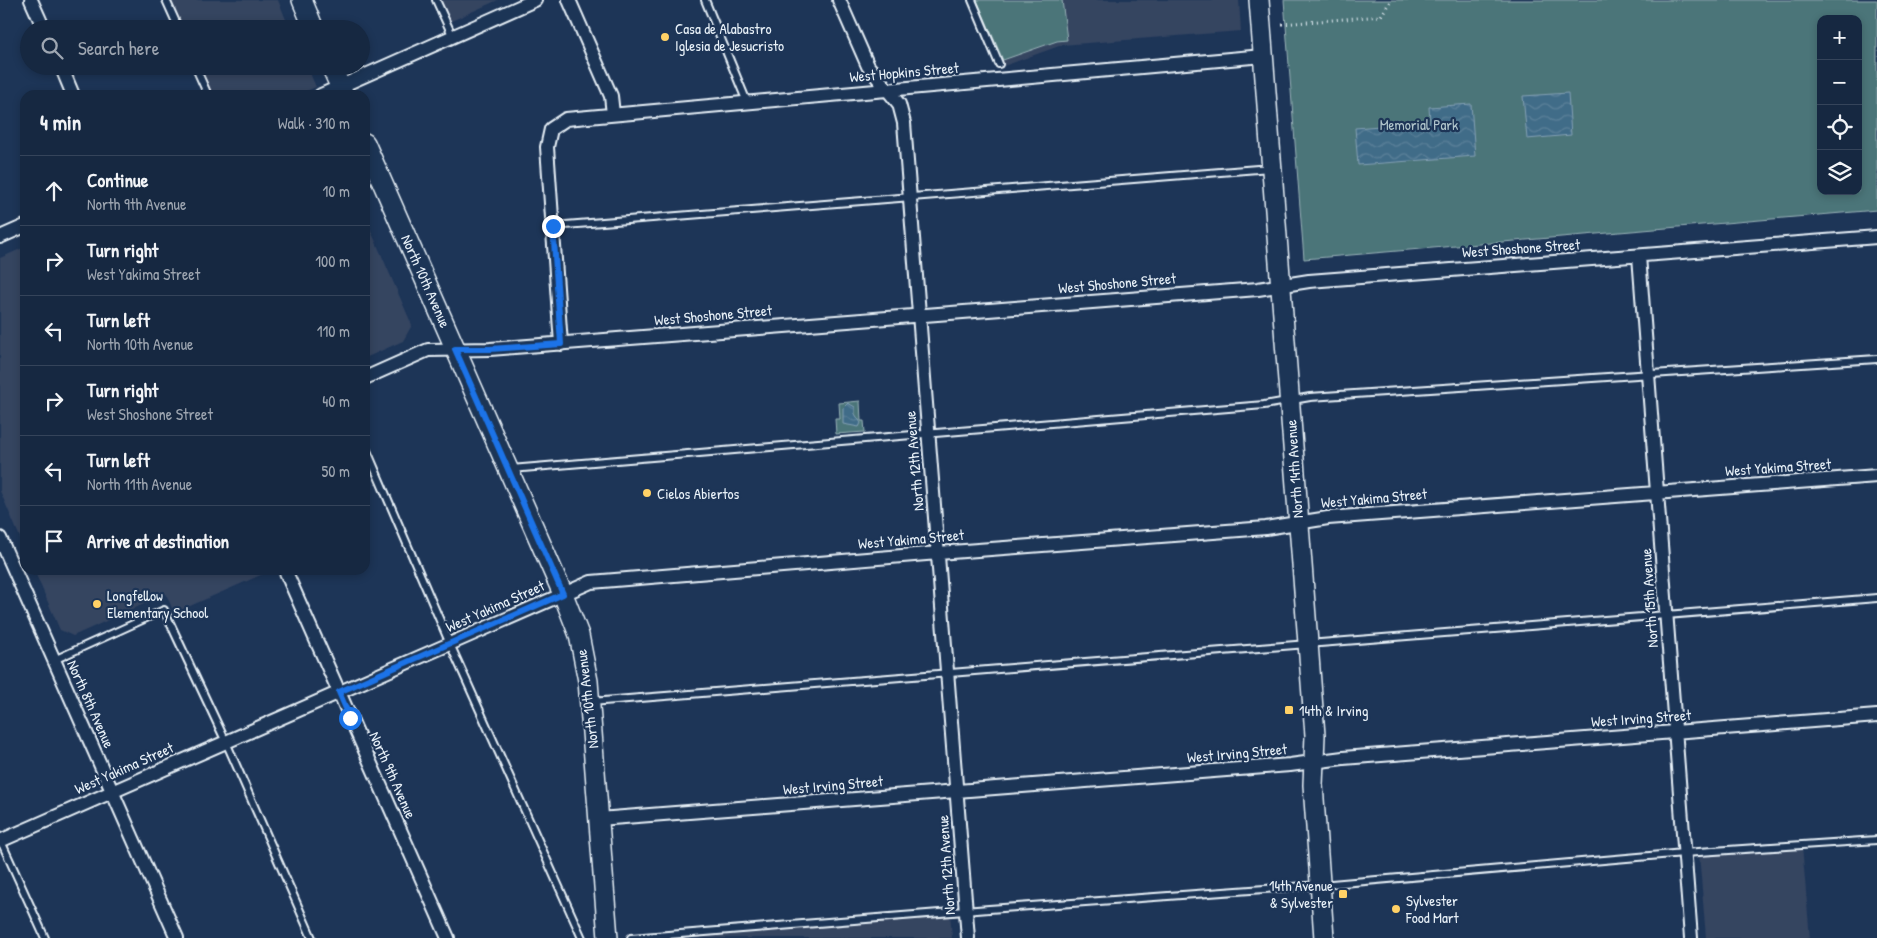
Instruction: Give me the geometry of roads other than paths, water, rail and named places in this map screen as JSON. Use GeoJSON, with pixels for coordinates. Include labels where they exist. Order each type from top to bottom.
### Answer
{"type":"FeatureCollection","features":[{"type":"Feature","properties":{"kind":"street"},"geometry":{"type":"LineString","coordinates":[[31,0],[40,20]]}},
{"type":"Feature","properties":{"kind":"street"},"geometry":{"type":"LineString","coordinates":[[302,0],[310,20]]}},
{"type":"Feature","properties":{"kind":"street"},"geometry":{"type":"LineString","coordinates":[[344,90],[452,37],[535,0]]}},
{"type":"Feature","properties":{"kind":"street"},"geometry":{"type":"LineString","coordinates":[[569,0],[611,96],[613,114]]}},
{"type":"Feature","properties":{"kind":"street","name":"North 12th Avenue"},"geometry":{"type":"LineString","coordinates":[[839,0],[868,66],[889,90],[903,114],[968,938]]}},
{"type":"Feature","properties":{"kind":"street","name":"North 14th Avenue"},"geometry":{"type":"LineString","coordinates":[[1258,0],[1315,735],[1313,786],[1324,938]]}},
{"type":"Feature","properties":{"kind":"street","name":"West Hopkins Street"},"geometry":{"type":"LineString","coordinates":[[553,226],[547,148],[551,129],[566,118],[1263,56]]}},
{"type":"Feature","properties":{"kind":"street"},"geometry":{"type":"LineString","coordinates":[[65,75],[72,90]]}},
{"type":"Feature","properties":{"kind":"street"},"geometry":{"type":"LineString","coordinates":[[335,75],[342,90]]}},
{"type":"Feature","properties":{"kind":"street","name":"North 10th Avenue"},"geometry":{"type":"LineString","coordinates":[[370,155],[563,594],[582,650],[590,702],[608,938]]}},
{"type":"Feature","properties":{"kind":"street"},"geometry":{"type":"LineString","coordinates":[[553,226],[561,344]]}},
{"type":"Feature","properties":{"kind":"street"},"geometry":{"type":"LineString","coordinates":[[1,235],[20,228]]}},
{"type":"Feature","properties":{"kind":"street","name":"West Shoshone Street"},"geometry":{"type":"LineString","coordinates":[[370,376],[428,350],[490,349],[561,344],[1258,289],[1280,284],[1877,237]]}},
{"type":"Feature","properties":{"kind":"street","name":"North 15th Avenue"},"geometry":{"type":"LineString","coordinates":[[1639,256],[1691,938]]}},
{"type":"Feature","properties":{"kind":"street","name":"West Yakima Street"},"geometry":{"type":"LineString","coordinates":[[0,840],[591,582],[1266,528],[1298,522],[1877,476]]}},
{"type":"Feature","properties":{"kind":"street","name":"North 8th Avenue"},"geometry":{"type":"LineString","coordinates":[[0,539],[176,938]]}},
{"type":"Feature","properties":{"kind":"street","name":"North 9th Avenue"},"geometry":{"type":"LineString","coordinates":[[287,575],[448,938]]}},
{"type":"Feature","properties":{"kind":"street","name":"West Irving Street"},"geometry":{"type":"LineString","coordinates":[[600,820],[1877,716]]}},
{"type":"Feature","properties":{"kind":"lane"},"geometry":{"type":"LineString","coordinates":[[166,0],[174,20]]}},
{"type":"Feature","properties":{"kind":"lane"},"geometry":{"type":"LineString","coordinates":[[436,0],[452,37]]}},
{"type":"Feature","properties":{"kind":"lane"},"geometry":{"type":"LineString","coordinates":[[705,0],[747,102]]}},
{"type":"Feature","properties":{"kind":"lane"},"geometry":{"type":"LineString","coordinates":[[972,0],[999,64]]}},
{"type":"Feature","properties":{"kind":"lane"},"geometry":{"type":"LineString","coordinates":[[199,75],[206,90]]}},
{"type":"Feature","properties":{"kind":"lane"},"geometry":{"type":"LineString","coordinates":[[553,226],[1271,168]]}},
{"type":"Feature","properties":{"kind":"lane"},"geometry":{"type":"LineString","coordinates":[[508,470],[1264,406],[1310,397],[1648,376],[1877,358]]}},
{"type":"Feature","properties":{"kind":"lane"},"geometry":{"type":"LineString","coordinates":[[370,458],[450,644],[582,938]]}},
{"type":"Feature","properties":{"kind":"lane"},"geometry":{"type":"LineString","coordinates":[[590,702],[1308,643],[1666,617],[1877,598]]}},
{"type":"Feature","properties":{"kind":"lane"},"geometry":{"type":"LineString","coordinates":[[54,660],[164,610],[226,742],[312,938]]}},
{"type":"Feature","properties":{"kind":"lane"},"geometry":{"type":"LineString","coordinates":[[0,840],[45,938]]}},
{"type":"Feature","properties":{"kind":"lane"},"geometry":{"type":"LineString","coordinates":[[631,938],[1320,885],[1684,853],[1877,840]]}},
{"type":"Feature","properties":{"kind":"water"},"geometry":{"type":"Polygon","coordinates":[[[1568,93],[1571,135],[1527,139],[1523,96],[1568,93]]]}},
{"type":"Feature","properties":{"kind":"water"},"geometry":{"type":"Polygon","coordinates":[[[1471,104],[1475,156],[1358,165],[1355,128],[1430,122],[1429,107],[1471,104]]]}},
{"type":"Feature","properties":{"kind":"water"},"geometry":{"type":"Polygon","coordinates":[[[848,403],[855,407],[855,414],[861,423],[859,427],[843,424],[843,408],[848,403]]]}},
{"type":"Feature","properties":{"kind":"place","name":"Casa de Alabastro Iglesia de Jesucristo"},"geometry":{"type":"Point","coordinates":[665,37]}},
{"type":"Feature","properties":{"kind":"place","name":"Cielos Abiertos"},"geometry":{"type":"Point","coordinates":[647,493]}},
{"type":"Feature","properties":{"kind":"place","name":"Longfellow Elementary School"},"geometry":{"type":"Point","coordinates":[97,604]}},
{"type":"Feature","properties":{"kind":"place","name":"14th & Irving"},"geometry":{"type":"Point","coordinates":[1289,710]}},
{"type":"Feature","properties":{"kind":"place","name":"14th Avenue & Sylvester"},"geometry":{"type":"Point","coordinates":[1343,894]}},
{"type":"Feature","properties":{"kind":"place","name":"Sylvester Food Mart"},"geometry":{"type":"Point","coordinates":[1396,909]}},
{"type":"Feature","properties":{"kind":"park label","name":"Memorial Park"},"geometry":{"type":"Point","coordinates":[1419,124]}}]}
